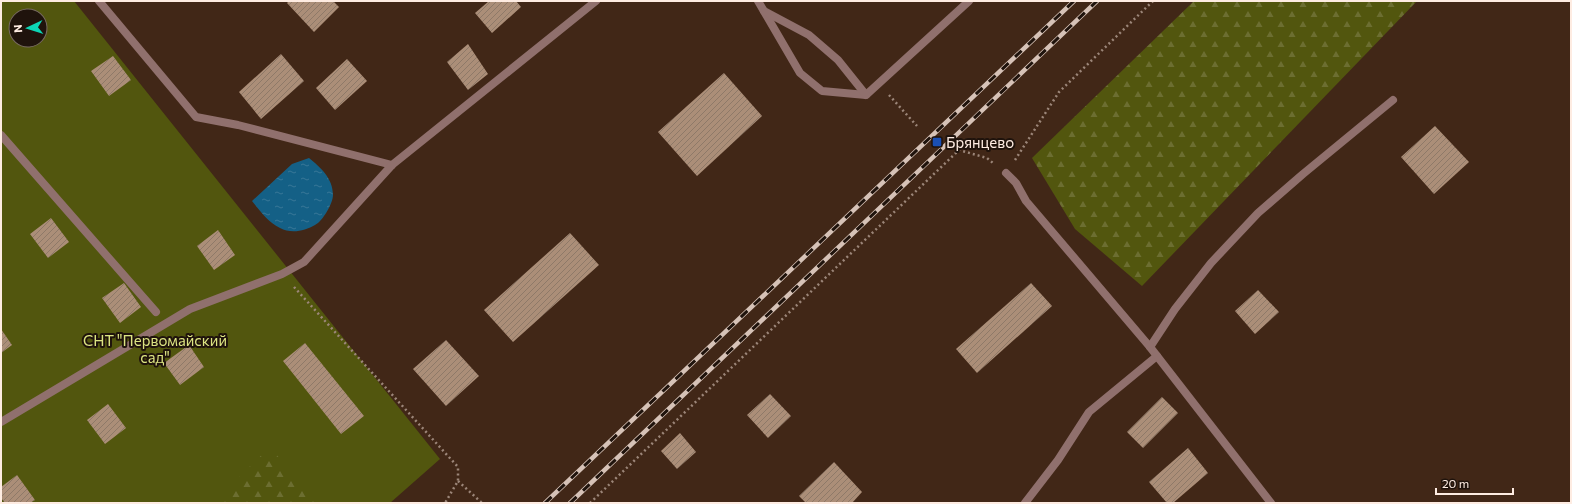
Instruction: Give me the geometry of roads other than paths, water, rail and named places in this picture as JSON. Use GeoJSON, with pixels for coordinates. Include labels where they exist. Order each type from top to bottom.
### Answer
{"type":"FeatureCollection","features":[{"type":"Feature","properties":{"kind":"street"},"geometry":{"type":"LineString","coordinates":[[99,1],[196,117],[238,125],[392,165]]}},
{"type":"Feature","properties":{"kind":"street"},"geometry":{"type":"LineString","coordinates":[[1,422],[190,309],[282,274],[304,262],[392,165],[596,1]]}},
{"type":"Feature","properties":{"kind":"street"},"geometry":{"type":"LineString","coordinates":[[758,1],[800,73],[822,91],[866,95],[969,1]]}},
{"type":"Feature","properties":{"kind":"street"},"geometry":{"type":"LineString","coordinates":[[764,10],[809,35],[838,60],[866,95]]}},
{"type":"Feature","properties":{"kind":"street"},"geometry":{"type":"LineString","coordinates":[[1150,347],[1175,309],[1211,263],[1258,213],[1393,100]]}},
{"type":"Feature","properties":{"kind":"street"},"geometry":{"type":"LineString","coordinates":[[1,135],[156,312]]}},
{"type":"Feature","properties":{"kind":"street"},"geometry":{"type":"LineString","coordinates":[[1006,173],[1016,183],[1026,201],[1150,347],[1270,503]]}},
{"type":"Feature","properties":{"kind":"street"},"geometry":{"type":"LineString","coordinates":[[1025,503],[1058,460],[1089,412],[1157,356]]}},
{"type":"Feature","properties":{"kind":"water"},"geometry":{"type":"Polygon","coordinates":[[[309,158],[321,169],[331,183],[333,198],[327,212],[315,225],[298,231],[284,230],[268,220],[252,201],[292,164],[309,158]]]}},
{"type":"Feature","properties":{"kind":"railway"},"geometry":{"type":"LineString","coordinates":[[545,503],[1074,1]]}},
{"type":"Feature","properties":{"kind":"railway"},"geometry":{"type":"LineString","coordinates":[[570,503],[1097,1]]}},
{"type":"Feature","properties":{"kind":"place","name":"Брянцево"},"geometry":{"type":"Point","coordinates":[937,142]}},
{"type":"Feature","properties":{"kind":"park label","name":"СНТ \"Первомайский сад\""},"geometry":{"type":"Point","coordinates":[155,348]}}]}
